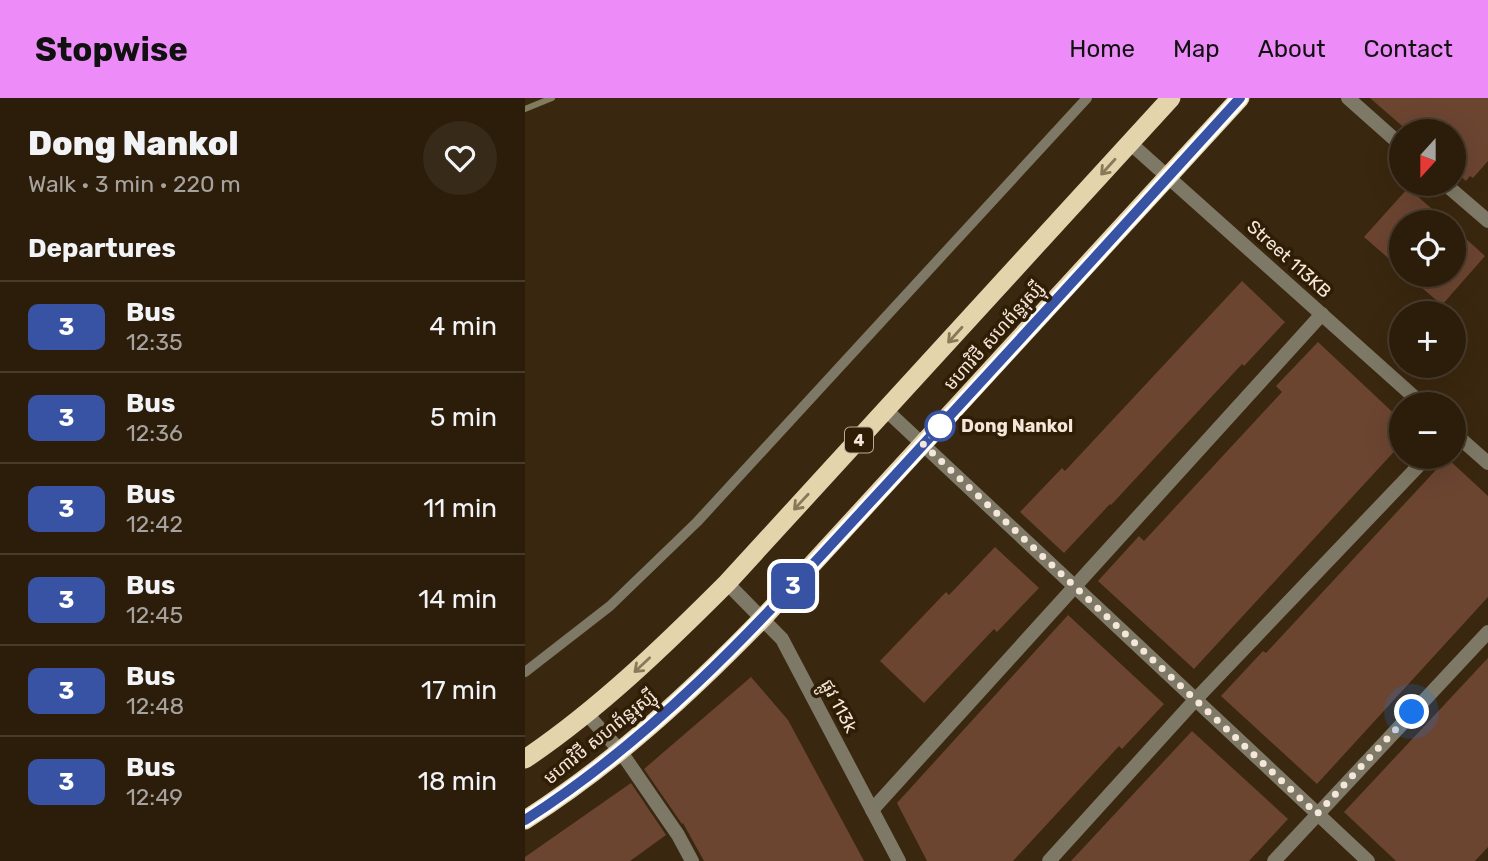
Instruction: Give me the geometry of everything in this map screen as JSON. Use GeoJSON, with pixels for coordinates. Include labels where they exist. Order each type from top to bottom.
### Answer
{"type":"FeatureCollection","features":[{"type":"Feature","properties":{"kind":"highway","name":"មហាវិថី សហព័ន្ធរុស្ស៊ី"},"geometry":{"type":"LineString","coordinates":[[525,759],[586,713],[657,651],[727,583],[1171,98]]}},
{"type":"Feature","properties":{"kind":"highway","name":"មហាវិថី សហព័ន្ធរុស្ស៊ី"},"geometry":{"type":"LineString","coordinates":[[525,820],[621,752],[714,668],[1240,98]]}},
{"type":"Feature","properties":{"kind":"street"},"geometry":{"type":"LineString","coordinates":[[1348,98],[1389,134]]}},
{"type":"Feature","properties":{"kind":"street","name":"Street 113KB"},"geometry":{"type":"LineString","coordinates":[[1130,143],[1409,392]]}},
{"type":"Feature","properties":{"kind":"street"},"geometry":{"type":"LineString","coordinates":[[1459,196],[1488,221]]}},
{"type":"Feature","properties":{"kind":"street"},"geometry":{"type":"LineString","coordinates":[[872,810],[1322,314]]}},
{"type":"Feature","properties":{"kind":"street"},"geometry":{"type":"LineString","coordinates":[[886,410],[1368,861]]}},
{"type":"Feature","properties":{"kind":"street"},"geometry":{"type":"LineString","coordinates":[[1466,444],[1488,463]]}},
{"type":"Feature","properties":{"kind":"street"},"geometry":{"type":"LineString","coordinates":[[1049,861],[1196,699],[1416,469]]}},
{"type":"Feature","properties":{"kind":"street","name":"ផ្លូវ 113k"},"geometry":{"type":"LineString","coordinates":[[727,583],[782,639],[899,861]]}},
{"type":"Feature","properties":{"kind":"street"},"geometry":{"type":"LineString","coordinates":[[1275,861],[1488,632]]}},
{"type":"Feature","properties":{"kind":"street"},"geometry":{"type":"LineString","coordinates":[[586,713],[621,752],[678,835],[692,861]]}},
{"type":"Feature","properties":{"kind":"lane"},"geometry":{"type":"LineString","coordinates":[[525,672],[610,606],[697,522],[1087,98]]}},
{"type":"Feature","properties":{"kind":"building"},"geometry":{"type":"Polygon","coordinates":[[[1370,98],[1488,98],[1488,161],[1473,178],[1470,176],[1467,180],[1467,119],[1394,119],[1370,98]]]}},
{"type":"Feature","properties":{"kind":"building"},"geometry":{"type":"Polygon","coordinates":[[[1401,196],[1417,196],[1433,210],[1389,210],[1389,259],[1364,237],[1401,196]]]}},
{"type":"Feature","properties":{"kind":"building"},"geometry":{"type":"Polygon","coordinates":[[[1466,239],[1485,256],[1466,278],[1466,239]]]}},
{"type":"Feature","properties":{"kind":"building"},"geometry":{"type":"Polygon","coordinates":[[[1242,281],[1285,322],[1064,553],[1020,512],[1062,468],[1065,471],[1242,281]]]}},
{"type":"Feature","properties":{"kind":"building"},"geometry":{"type":"Polygon","coordinates":[[[1421,287],[1458,287],[1446,301],[1437,301],[1421,287]]]}},
{"type":"Feature","properties":{"kind":"building"},"geometry":{"type":"Polygon","coordinates":[[[1318,342],[1389,409],[1389,457],[1194,669],[1098,581],[1139,536],[1144,541],[1282,392],[1276,386],[1318,342]]]}},
{"type":"Feature","properties":{"kind":"building"},"geometry":{"type":"Polygon","coordinates":[[[1437,469],[1459,469],[1488,496],[1488,597],[1317,784],[1221,696],[1263,651],[1266,653],[1437,469]]]}},
{"type":"Feature","properties":{"kind":"building"},"geometry":{"type":"Polygon","coordinates":[[[995,547],[1039,588],[997,632],[994,629],[924,703],[880,661],[946,592],[949,595],[995,547]]]}},
{"type":"Feature","properties":{"kind":"building"},"geometry":{"type":"Polygon","coordinates":[[[1068,615],[1164,704],[1122,749],[1119,746],[1013,861],[927,861],[897,803],[1068,615]]]}},
{"type":"Feature","properties":{"kind":"building"},"geometry":{"type":"Polygon","coordinates":[[[1488,658],[1488,847],[1475,861],[1396,861],[1344,812],[1488,658]]]}},
{"type":"Feature","properties":{"kind":"building"},"geometry":{"type":"Polygon","coordinates":[[[751,677],[788,720],[864,861],[704,861],[683,823],[644,769],[751,677]]]}},
{"type":"Feature","properties":{"kind":"building"},"geometry":{"type":"Polygon","coordinates":[[[1192,731],[1288,819],[1249,861],[1071,861],[1192,731]]]}},
{"type":"Feature","properties":{"kind":"building"},"geometry":{"type":"Polygon","coordinates":[[[631,783],[666,835],[630,861],[525,861],[525,857],[631,783]]]}},
{"type":"Feature","properties":{"kind":"waterway"},"geometry":{"type":"LineString","coordinates":[[525,109],[552,98]]}},
{"type":"Feature","properties":{"kind":"bus line","name":"3"},"geometry":{"type":"LineString","coordinates":[[525,820],[621,752],[714,668],[1240,98]]}},
{"type":"Feature","properties":{"kind":"place","name":"Dong Nankol"},"geometry":{"type":"Point","coordinates":[940,426]}},
{"type":"Feature","properties":{"kind":"route"},"geometry":{"type":"LineString","coordinates":[[940,426],[923,444],[1317,814],[1412,712]]}}]}
